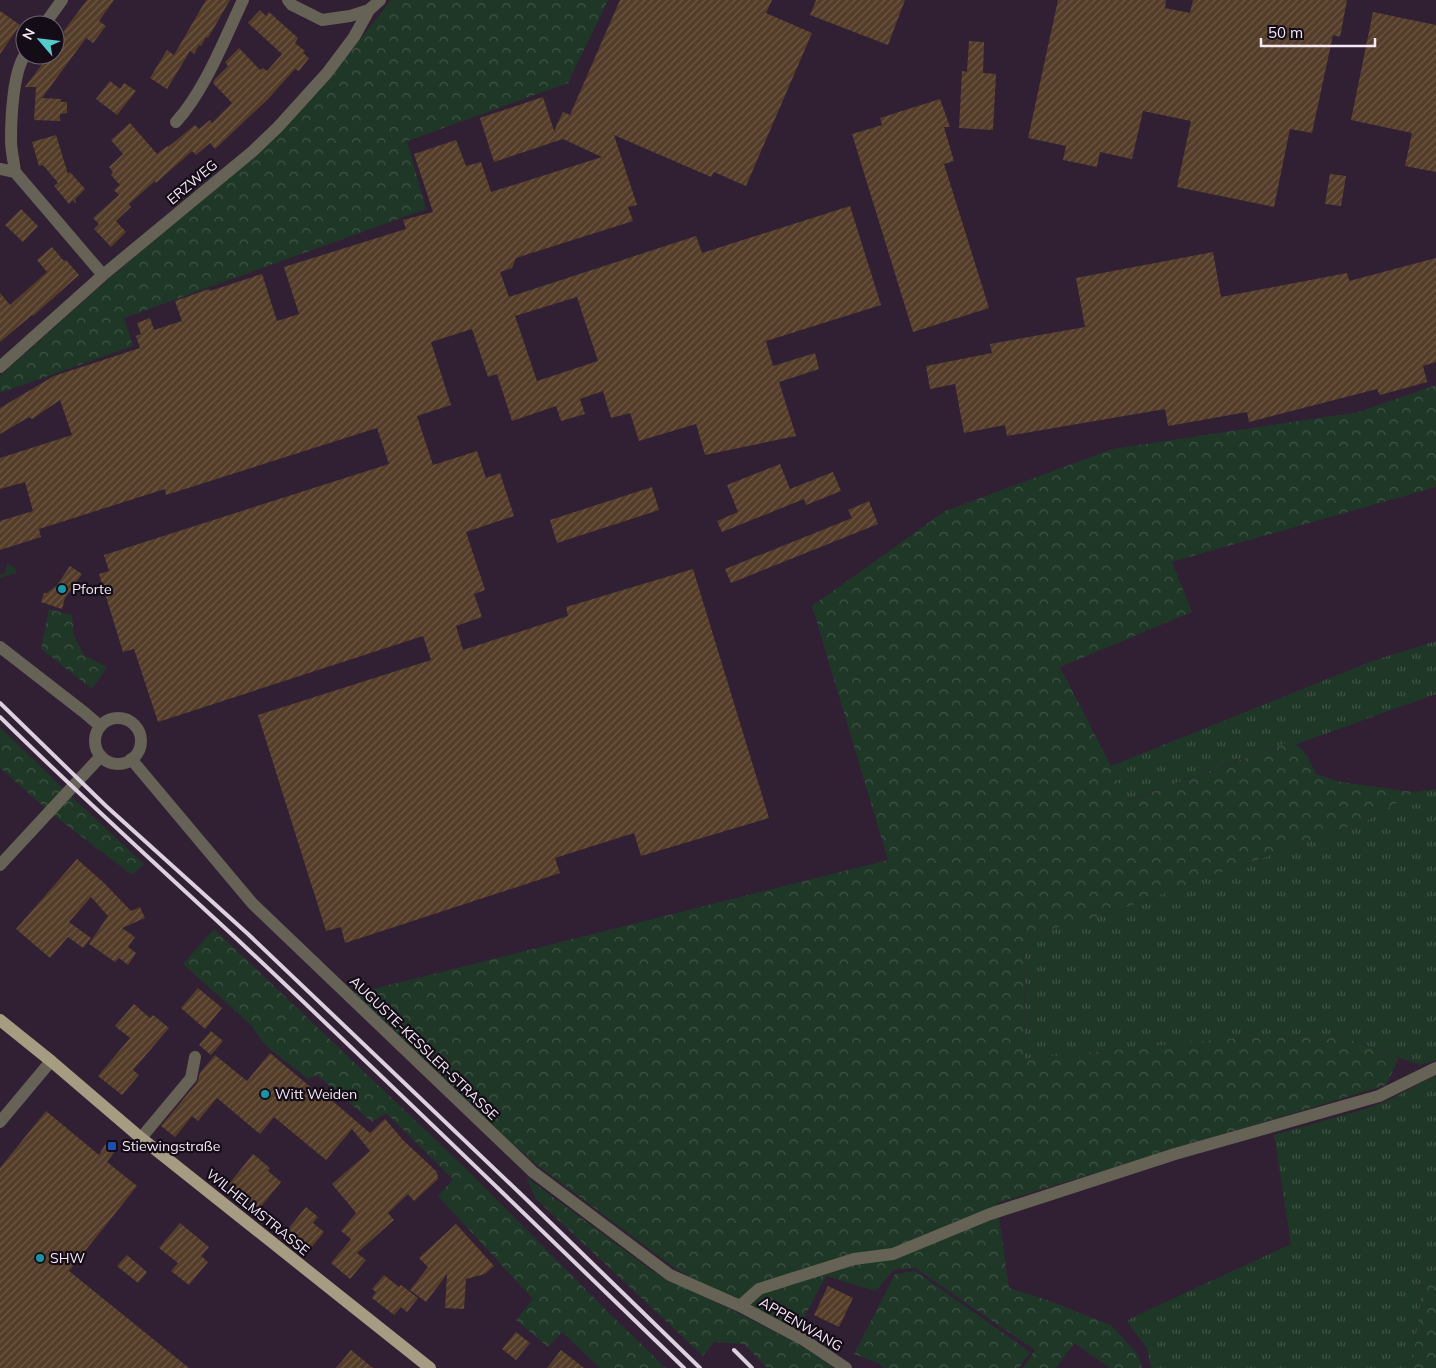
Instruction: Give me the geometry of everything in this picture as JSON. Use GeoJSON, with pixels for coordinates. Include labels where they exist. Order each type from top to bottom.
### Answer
{"type":"FeatureCollection","features":[{"type":"Feature","properties":{"kind":"main road","name":"WILHELMSTRASSE"},"geometry":{"type":"LineString","coordinates":[[0,1020],[141,1138],[430,1368]]}},
{"type":"Feature","properties":{"kind":"street"},"geometry":{"type":"LineString","coordinates":[[51,15],[62,0]]}},
{"type":"Feature","properties":{"kind":"street"},"geometry":{"type":"LineString","coordinates":[[176,122],[188,109],[213,63],[243,0]]}},
{"type":"Feature","properties":{"kind":"street"},"geometry":{"type":"LineString","coordinates":[[288,0],[292,5],[322,20],[350,16],[369,10]]}},
{"type":"Feature","properties":{"kind":"street","name":"ERZWEG"},"geometry":{"type":"LineString","coordinates":[[0,366],[103,275],[252,151],[278,127],[326,73],[354,38],[369,10],[380,0]]}},
{"type":"Feature","properties":{"kind":"street"},"geometry":{"type":"LineString","coordinates":[[19,65],[14,96],[11,142],[15,172],[103,275]]}},
{"type":"Feature","properties":{"kind":"street"},"geometry":{"type":"LineString","coordinates":[[0,169],[15,172]]}},
{"type":"Feature","properties":{"kind":"street"},"geometry":{"type":"LineString","coordinates":[[0,647],[85,712],[100,726]]}},
{"type":"Feature","properties":{"kind":"street"},"geometry":{"type":"LineString","coordinates":[[115,718],[129,721],[138,731],[140,745],[138,752],[131,759],[120,763],[106,760],[97,750],[95,743],[100,726],[108,720],[115,718]]}},
{"type":"Feature","properties":{"kind":"street"},"geometry":{"type":"LineString","coordinates":[[0,865],[101,756]]}},
{"type":"Feature","properties":{"kind":"street","name":"AUGUSTE-KESSLER-STRASSE"},"geometry":{"type":"LineString","coordinates":[[131,759],[252,903],[533,1172],[670,1274],[740,1306]]}},
{"type":"Feature","properties":{"kind":"street"},"geometry":{"type":"LineString","coordinates":[[141,1138],[191,1078],[195,1057]]}},
{"type":"Feature","properties":{"kind":"street"},"geometry":{"type":"LineString","coordinates":[[0,1122],[50,1061]]}},
{"type":"Feature","properties":{"kind":"street"},"geometry":{"type":"LineString","coordinates":[[740,1306],[759,1289],[854,1259],[893,1254],[990,1214],[1166,1157],[1378,1096],[1436,1068]]}},
{"type":"Feature","properties":{"kind":"street","name":"APPENWANG"},"geometry":{"type":"LineString","coordinates":[[740,1306],[804,1340],[846,1368]]}},
{"type":"Feature","properties":{"kind":"green space"},"geometry":{"type":"Polygon","coordinates":[[[391,0],[608,0],[568,83],[407,141],[426,209],[124,318],[133,346],[0,393],[0,376],[106,281],[254,157],[332,75],[391,0]]]}},
{"type":"Feature","properties":{"kind":"green space"},"geometry":{"type":"Polygon","coordinates":[[[1436,385],[1436,487],[1172,562],[1192,612],[1060,667],[1127,801],[1293,741],[1307,755],[1316,774],[1341,782],[1414,792],[1370,819],[1107,914],[1024,937],[1025,1059],[1223,1039],[1334,1034],[1399,1058],[1386,1085],[997,1203],[1009,1288],[1047,1300],[1111,1325],[1138,1355],[1142,1368],[1110,1368],[1074,1343],[1056,1368],[1023,1368],[1035,1350],[915,1268],[894,1270],[875,1291],[826,1276],[798,1329],[708,1288],[676,1269],[537,1165],[443,1083],[353,994],[888,860],[812,606],[945,511],[1112,449],[1359,412],[1436,385]]]}},
{"type":"Feature","properties":{"kind":"green space"},"geometry":{"type":"Polygon","coordinates":[[[7,564],[14,567],[17,574],[0,578],[0,575],[5,573],[7,564]]]}},
{"type":"Feature","properties":{"kind":"green space"},"geometry":{"type":"Polygon","coordinates":[[[49,609],[72,615],[74,636],[84,655],[107,667],[92,689],[41,649],[49,609]]]}},
{"type":"Feature","properties":{"kind":"green space"},"geometry":{"type":"Polygon","coordinates":[[[1436,641],[1436,694],[1297,744],[1292,741],[1126,801],[1111,766],[1372,661],[1436,641]]]}},
{"type":"Feature","properties":{"kind":"green space"},"geometry":{"type":"Polygon","coordinates":[[[0,727],[144,864],[132,875],[52,814],[0,768],[0,727]]]}},
{"type":"Feature","properties":{"kind":"green space"},"geometry":{"type":"Polygon","coordinates":[[[1436,789],[1436,1060],[1420,1065],[1334,1034],[1223,1039],[1025,1059],[1024,937],[1107,914],[1370,819],[1414,792],[1436,789]]]}},
{"type":"Feature","properties":{"kind":"green space"},"geometry":{"type":"Polygon","coordinates":[[[214,929],[464,1167],[666,1368],[600,1368],[562,1332],[548,1347],[516,1320],[533,1299],[438,1196],[453,1179],[386,1113],[372,1122],[317,1075],[308,1079],[266,1046],[250,1024],[183,964],[214,929]]]}},
{"type":"Feature","properties":{"kind":"green space"},"geometry":{"type":"Polygon","coordinates":[[[1436,1075],[1436,1270],[1424,1274],[1412,1368],[1151,1368],[1147,1348],[1127,1322],[1131,1318],[1291,1244],[1274,1135],[1365,1109],[1391,1099],[1436,1075]]]}},
{"type":"Feature","properties":{"kind":"green space"},"geometry":{"type":"Polygon","coordinates":[[[526,1177],[655,1273],[799,1344],[834,1368],[767,1368],[744,1344],[714,1342],[703,1356],[536,1199],[526,1177]]]}},
{"type":"Feature","properties":{"kind":"green space"},"geometry":{"type":"Polygon","coordinates":[[[1436,1270],[1436,1368],[1412,1368],[1424,1274],[1436,1270]]]}},
{"type":"Feature","properties":{"kind":"green space"},"geometry":{"type":"Polygon","coordinates":[[[915,1271],[1030,1352],[1019,1368],[884,1368],[878,1363],[854,1354],[895,1274],[915,1271]]]}},
{"type":"Feature","properties":{"kind":"building"},"geometry":{"type":"Polygon","coordinates":[[[87,0],[114,0],[99,21],[106,26],[93,43],[86,38],[42,98],[61,99],[61,102],[67,102],[67,113],[60,114],[60,121],[34,120],[36,87],[25,87],[42,65],[65,65],[65,29],[87,0]]]}},
{"type":"Feature","properties":{"kind":"building"},"geometry":{"type":"Polygon","coordinates":[[[206,0],[230,0],[208,38],[206,37],[201,46],[199,45],[194,54],[190,51],[167,89],[150,78],[167,50],[174,55],[206,0]]]}},
{"type":"Feature","properties":{"kind":"building"},"geometry":{"type":"Polygon","coordinates":[[[620,0],[772,0],[766,13],[812,33],[746,186],[714,172],[711,177],[614,135],[637,205],[628,207],[633,221],[516,258],[512,268],[500,272],[509,297],[696,236],[702,253],[850,206],[881,305],[766,341],[773,366],[815,353],[819,369],[779,382],[796,436],[705,455],[696,424],[639,441],[630,413],[611,418],[603,391],[580,399],[585,414],[561,421],[556,406],[512,421],[497,374],[488,377],[472,329],[431,342],[451,405],[417,416],[433,465],[477,451],[486,478],[500,473],[514,516],[466,532],[485,590],[474,594],[482,617],[456,626],[463,650],[568,616],[566,607],[693,569],[769,818],[641,856],[634,833],[555,858],[560,873],[345,943],[341,927],[326,931],[258,715],[431,660],[423,636],[158,722],[134,649],[123,652],[99,574],[109,571],[104,555],[389,464],[377,428],[166,495],[165,489],[39,529],[41,537],[0,550],[0,521],[33,511],[25,482],[0,489],[0,458],[72,435],[60,400],[32,419],[29,417],[0,434],[0,408],[54,376],[140,348],[136,336],[141,334],[137,323],[150,318],[154,330],[182,321],[175,301],[209,289],[210,291],[262,274],[277,321],[299,314],[284,267],[406,229],[403,220],[433,212],[414,154],[456,140],[466,166],[481,162],[491,192],[602,157],[563,139],[494,162],[480,118],[543,97],[554,131],[563,112],[570,115],[620,0]],[[577,297],[515,316],[537,381],[598,361],[577,297]]]}},
{"type":"Feature","properties":{"kind":"building"},"geometry":{"type":"Polygon","coordinates":[[[816,0],[905,0],[888,45],[810,15],[816,0]]]}},
{"type":"Feature","properties":{"kind":"building"},"geometry":{"type":"Polygon","coordinates":[[[1058,0],[1166,0],[1165,8],[1190,13],[1193,0],[1347,0],[1340,37],[1333,35],[1312,133],[1290,129],[1274,207],[1177,187],[1191,121],[1143,111],[1132,159],[1100,152],[1097,167],[1063,160],[1066,146],[1028,138],[1058,0]]]}},
{"type":"Feature","properties":{"kind":"building"},"geometry":{"type":"Polygon","coordinates":[[[260,10],[266,16],[269,12],[298,38],[295,43],[305,51],[303,53],[309,58],[299,71],[295,69],[268,99],[215,149],[210,143],[196,155],[192,151],[129,204],[131,207],[116,221],[126,232],[111,247],[94,229],[99,224],[93,218],[119,195],[114,190],[120,185],[111,175],[113,172],[109,167],[123,154],[111,140],[130,123],[157,154],[195,125],[199,129],[210,120],[212,123],[232,103],[213,83],[228,66],[225,62],[239,48],[260,70],[263,68],[267,71],[282,54],[248,23],[260,10]]]}},
{"type":"Feature","properties":{"kind":"building"},"geometry":{"type":"Polygon","coordinates":[[[0,11],[15,22],[15,32],[0,54],[0,11]]]}},
{"type":"Feature","properties":{"kind":"building"},"geometry":{"type":"Polygon","coordinates":[[[1373,12],[1436,25],[1436,172],[1405,166],[1412,133],[1351,120],[1373,12]]]}},
{"type":"Feature","properties":{"kind":"building"},"geometry":{"type":"Polygon","coordinates":[[[969,41],[984,42],[983,73],[996,74],[993,130],[959,128],[962,71],[967,72],[969,41]]]}},
{"type":"Feature","properties":{"kind":"building"},"geometry":{"type":"Polygon","coordinates":[[[110,81],[120,89],[124,83],[136,91],[117,115],[96,99],[110,81]]]}},
{"type":"Feature","properties":{"kind":"building"},"geometry":{"type":"Polygon","coordinates":[[[940,99],[950,127],[944,127],[954,161],[944,164],[989,308],[913,332],[852,134],[882,125],[880,118],[940,99]]]}},
{"type":"Feature","properties":{"kind":"building"},"geometry":{"type":"Polygon","coordinates":[[[56,135],[68,174],[70,172],[85,189],[75,199],[76,204],[73,200],[69,204],[54,186],[58,183],[43,165],[39,166],[32,142],[56,135]]]}},
{"type":"Feature","properties":{"kind":"building"},"geometry":{"type":"Polygon","coordinates":[[[1330,174],[1346,176],[1341,206],[1325,204],[1330,174]]]}},
{"type":"Feature","properties":{"kind":"building"},"geometry":{"type":"Polygon","coordinates":[[[21,209],[38,226],[23,242],[5,225],[21,209]]]}},
{"type":"Feature","properties":{"kind":"building"},"geometry":{"type":"Polygon","coordinates":[[[52,247],[79,275],[33,316],[0,342],[0,293],[10,305],[47,272],[37,260],[52,247]]]}},
{"type":"Feature","properties":{"kind":"building"},"geometry":{"type":"Polygon","coordinates":[[[1213,252],[1221,297],[1347,273],[1349,281],[1436,258],[1436,362],[1423,366],[1427,382],[1380,395],[1377,389],[1249,422],[1247,412],[1168,426],[1165,409],[1007,436],[1005,425],[964,433],[955,384],[930,389],[926,366],[992,353],[990,344],[1085,327],[1076,278],[1213,252]]]}},
{"type":"Feature","properties":{"kind":"building"},"geometry":{"type":"Polygon","coordinates":[[[780,464],[790,489],[833,472],[841,491],[806,505],[804,499],[722,532],[717,521],[738,512],[727,485],[780,464]]]}},
{"type":"Feature","properties":{"kind":"building"},"geometry":{"type":"Polygon","coordinates":[[[652,487],[659,510],[557,543],[550,520],[652,487]]]}},
{"type":"Feature","properties":{"kind":"building"},"geometry":{"type":"Polygon","coordinates":[[[869,501],[878,524],[731,583],[725,569],[852,518],[848,510],[869,501]]]}},
{"type":"Feature","properties":{"kind":"building","name":"Pforte"},"geometry":{"type":"Polygon","coordinates":[[[70,566],[82,574],[65,598],[62,609],[41,602],[44,593],[47,593],[57,585],[70,566]]]}},
{"type":"Feature","properties":{"kind":"building"},"geometry":{"type":"Polygon","coordinates":[[[77,859],[131,911],[140,907],[145,918],[122,928],[135,937],[128,947],[136,953],[128,965],[119,958],[115,962],[89,944],[108,916],[91,897],[69,922],[91,938],[83,948],[68,937],[50,958],[16,929],[77,859]]]}},
{"type":"Feature","properties":{"kind":"building"},"geometry":{"type":"Polygon","coordinates":[[[198,988],[222,1008],[205,1029],[181,1008],[198,988]]]}},
{"type":"Feature","properties":{"kind":"building"},"geometry":{"type":"Polygon","coordinates":[[[134,1004],[150,1018],[153,1015],[169,1028],[133,1070],[139,1075],[122,1095],[98,1076],[130,1038],[115,1026],[134,1004]]]}},
{"type":"Feature","properties":{"kind":"building"},"geometry":{"type":"Polygon","coordinates":[[[211,1031],[223,1041],[211,1055],[199,1045],[211,1031]]]}},
{"type":"Feature","properties":{"kind":"building"},"geometry":{"type":"Polygon","coordinates":[[[270,1053],[314,1090],[316,1087],[370,1133],[385,1119],[403,1140],[437,1172],[438,1179],[414,1201],[408,1194],[388,1213],[394,1220],[357,1253],[366,1260],[350,1279],[331,1263],[351,1239],[341,1231],[356,1213],[332,1184],[370,1151],[352,1129],[326,1160],[274,1117],[260,1134],[217,1098],[198,1121],[192,1116],[175,1137],[161,1126],[197,1083],[200,1073],[215,1055],[247,1081],[270,1053]]]}},
{"type":"Feature","properties":{"kind":"building","name":"SHW"},"geometry":{"type":"Polygon","coordinates":[[[46,1111],[99,1155],[107,1141],[117,1148],[107,1162],[137,1186],[69,1271],[189,1368],[0,1368],[0,1168],[46,1111]]]}},
{"type":"Feature","properties":{"kind":"building"},"geometry":{"type":"Polygon","coordinates":[[[253,1154],[270,1168],[268,1171],[281,1182],[259,1209],[229,1184],[253,1154]]]}},
{"type":"Feature","properties":{"kind":"building"},"geometry":{"type":"Polygon","coordinates":[[[306,1207],[318,1217],[313,1223],[324,1232],[311,1248],[288,1229],[306,1207]]]}},
{"type":"Feature","properties":{"kind":"building"},"geometry":{"type":"Polygon","coordinates":[[[180,1223],[209,1247],[201,1256],[208,1262],[189,1285],[171,1271],[178,1263],[159,1248],[180,1223]]]}},
{"type":"Feature","properties":{"kind":"building"},"geometry":{"type":"Polygon","coordinates":[[[456,1224],[494,1266],[485,1274],[466,1279],[464,1309],[445,1308],[447,1274],[426,1302],[410,1290],[428,1267],[419,1258],[456,1224]]]}},
{"type":"Feature","properties":{"kind":"building"},"geometry":{"type":"Polygon","coordinates":[[[127,1255],[147,1272],[138,1283],[117,1266],[127,1255]]]}},
{"type":"Feature","properties":{"kind":"building"},"geometry":{"type":"Polygon","coordinates":[[[384,1275],[399,1287],[401,1285],[418,1298],[407,1312],[401,1307],[394,1315],[372,1298],[376,1292],[372,1289],[384,1275]]]}},
{"type":"Feature","properties":{"kind":"building"},"geometry":{"type":"Polygon","coordinates":[[[828,1286],[853,1298],[839,1327],[814,1315],[828,1286]]]}},
{"type":"Feature","properties":{"kind":"building"},"geometry":{"type":"Polygon","coordinates":[[[516,1332],[530,1343],[516,1360],[502,1349],[516,1332]]]}},
{"type":"Feature","properties":{"kind":"building"},"geometry":{"type":"Polygon","coordinates":[[[351,1350],[373,1368],[336,1368],[351,1350]]]}},
{"type":"Feature","properties":{"kind":"building"},"geometry":{"type":"Polygon","coordinates":[[[561,1350],[584,1368],[547,1368],[561,1350]]]}},
{"type":"Feature","properties":{"kind":"railway"},"geometry":{"type":"LineString","coordinates":[[0,703],[106,806],[248,934],[700,1368]]}},
{"type":"Feature","properties":{"kind":"railway"},"geometry":{"type":"LineString","coordinates":[[0,717],[351,1047],[684,1368]]}},
{"type":"Feature","properties":{"kind":"railway"},"geometry":{"type":"LineString","coordinates":[[734,1350],[752,1368]]}},
{"type":"Feature","properties":{"kind":"place","name":"Pforte"},"geometry":{"type":"Point","coordinates":[62,589]}},
{"type":"Feature","properties":{"kind":"place","name":"Witt Weiden"},"geometry":{"type":"Point","coordinates":[265,1094]}},
{"type":"Feature","properties":{"kind":"place","name":"Stiewingstraße"},"geometry":{"type":"Point","coordinates":[112,1146]}},
{"type":"Feature","properties":{"kind":"place","name":"SHW"},"geometry":{"type":"Point","coordinates":[40,1258]}}]}
